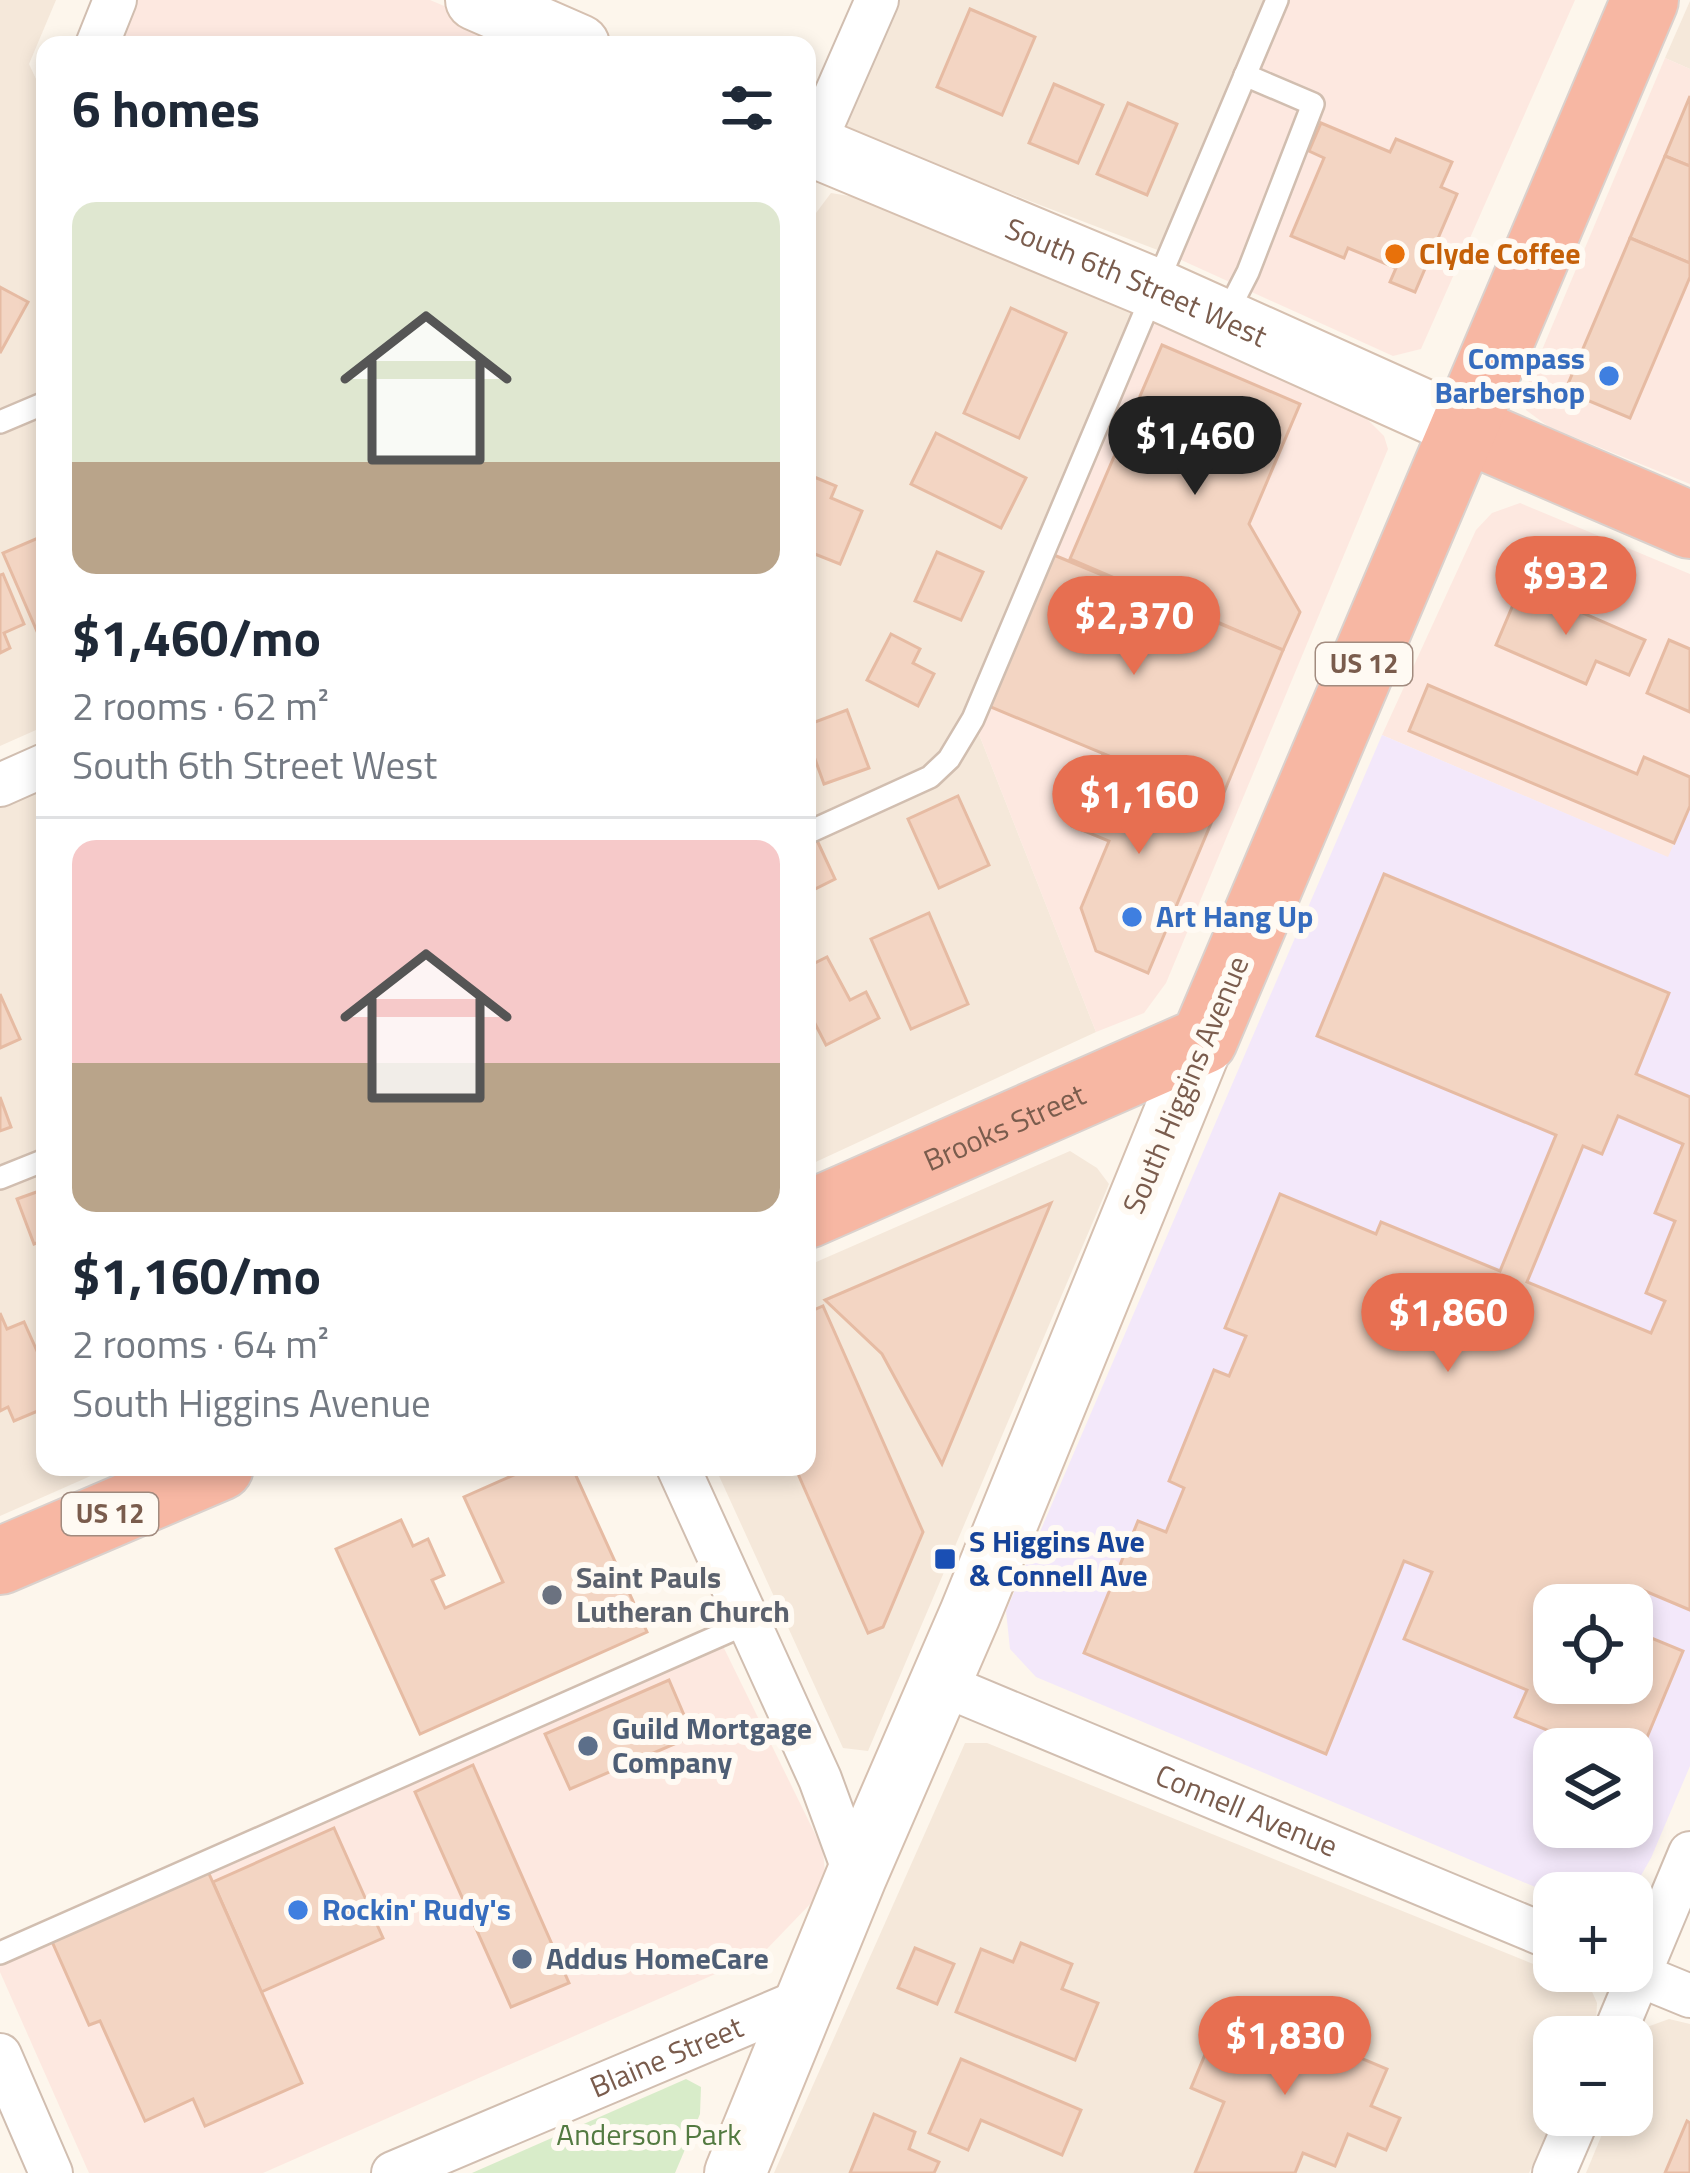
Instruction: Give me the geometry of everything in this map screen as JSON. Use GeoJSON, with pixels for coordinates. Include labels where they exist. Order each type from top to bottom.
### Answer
{"type":"FeatureCollection","features":[{"type":"Feature","properties":{"kind":"highway","name":"South Higgins Avenue"},"geometry":{"type":"LineString","coordinates":[[1204,1040],[1645,0]]}},
{"type":"Feature","properties":{"kind":"highway"},"geometry":{"type":"LineString","coordinates":[[1464,428],[1690,525]]}},
{"type":"Feature","properties":{"kind":"highway","name":"Brooks Street"},"geometry":{"type":"LineString","coordinates":[[816,1211],[1204,1040]]}},
{"type":"Feature","properties":{"kind":"highway","name":"US 12"},"geometry":{"type":"LineString","coordinates":[[0,1561],[199,1476]]}},
{"type":"Feature","properties":{"kind":"main road"},"geometry":{"type":"LineString","coordinates":[[476,0],[558,36]]}},
{"type":"Feature","properties":{"kind":"main road","name":"South 6th Street West"},"geometry":{"type":"LineString","coordinates":[[816,153],[1154,289],[1464,428]]}},
{"type":"Feature","properties":{"kind":"main road","name":"South Higgins Avenue"},"geometry":{"type":"LineString","coordinates":[[735,2173],[1204,1040]]}},
{"type":"Feature","properties":{"kind":"street"},"geometry":{"type":"LineString","coordinates":[[101,36],[115,0]]}},
{"type":"Feature","properties":{"kind":"street"},"geometry":{"type":"LineString","coordinates":[[816,135],[877,0]]}},
{"type":"Feature","properties":{"kind":"street"},"geometry":{"type":"LineString","coordinates":[[0,785],[36,769]]}},
{"type":"Feature","properties":{"kind":"street"},"geometry":{"type":"LineString","coordinates":[[682,1476],[820,1779],[856,1877]]}},
{"type":"Feature","properties":{"kind":"street","name":"Connell Avenue"},"geometry":{"type":"LineString","coordinates":[[939,1682],[1533,1930]]}},
{"type":"Feature","properties":{"kind":"street"},"geometry":{"type":"LineString","coordinates":[[1653,1932],[1690,1853]]}},
{"type":"Feature","properties":{"kind":"street"},"geometry":{"type":"LineString","coordinates":[[1653,1981],[1690,1996]]}},
{"type":"Feature","properties":{"kind":"street","name":"Blaine Street"},"geometry":{"type":"LineString","coordinates":[[393,2173],[807,1998]]}},
{"type":"Feature","properties":{"kind":"street"},"geometry":{"type":"LineString","coordinates":[[0,2055],[51,2173]]}},
{"type":"Feature","properties":{"kind":"street"},"geometry":{"type":"LineString","coordinates":[[1554,2173],[1570,2136]]}},
{"type":"Feature","properties":{"kind":"lane"},"geometry":{"type":"LineString","coordinates":[[816,828],[930,777],[949,759],[974,719],[1277,0]]}},
{"type":"Feature","properties":{"kind":"lane"},"geometry":{"type":"LineString","coordinates":[[1223,320],[1248,272],[1313,104],[1245,75]]}},
{"type":"Feature","properties":{"kind":"lane"},"geometry":{"type":"LineString","coordinates":[[0,422],[36,408]]}},
{"type":"Feature","properties":{"kind":"lane"},"geometry":{"type":"LineString","coordinates":[[0,1178],[36,1164]]}},
{"type":"Feature","properties":{"kind":"lane"},"geometry":{"type":"LineString","coordinates":[[0,1953],[748,1623]]}},
{"type":"Feature","properties":{"kind":"shaded area"},"geometry":{"type":"Polygon","coordinates":[[[0,0],[56,0],[41,36],[36,36],[29,64],[36,79],[36,730],[0,746],[0,0]]]}},
{"type":"Feature","properties":{"kind":"shaded area"},"geometry":{"type":"Polygon","coordinates":[[[132,0],[430,0],[516,36],[116,36],[132,0]]]}},
{"type":"Feature","properties":{"kind":"shaded area"},"geometry":{"type":"Polygon","coordinates":[[[896,0],[1277,0],[1168,254],[839,128],[896,0]]]}},
{"type":"Feature","properties":{"kind":"shaded area"},"geometry":{"type":"Polygon","coordinates":[[[1277,0],[1575,0],[1421,349],[1393,356],[1168,254],[1277,0]]]}},
{"type":"Feature","properties":{"kind":"shaded area"},"geometry":{"type":"Polygon","coordinates":[[[1690,1],[1690,69],[1665,58],[1690,1]]]}},
{"type":"Feature","properties":{"kind":"shaded area"},"geometry":{"type":"Polygon","coordinates":[[[1665,58],[1690,69],[1690,484],[1549,427],[1526,410],[1526,388],[1665,58]]]}},
{"type":"Feature","properties":{"kind":"shaded area"},"geometry":{"type":"Polygon","coordinates":[[[831,193],[855,197],[1142,316],[973,719],[1096,1032],[816,1162],[816,213],[831,193]]]}},
{"type":"Feature","properties":{"kind":"shaded area"},"geometry":{"type":"Polygon","coordinates":[[[1142,316],[1365,417],[1384,436],[1388,449],[1166,983],[1144,1013],[1096,1032],[973,719],[1142,316]]]}},
{"type":"Feature","properties":{"kind":"shaded area"},"geometry":{"type":"Polygon","coordinates":[[[1520,503],[1690,574],[1690,808],[1669,858],[1382,735],[1476,530],[1492,513],[1520,503]]]}},
{"type":"Feature","properties":{"kind":"shaded area"},"geometry":{"type":"Polygon","coordinates":[[[1382,735],[1668,857],[1690,808],[1690,1766],[1643,1872],[1533,1872],[1533,1886],[1036,1677],[1010,1649],[1006,1611],[1382,735]]]}},
{"type":"Feature","properties":{"kind":"shaded area"},"geometry":{"type":"Polygon","coordinates":[[[36,791],[36,1476],[91,1476],[0,1516],[0,807],[36,791]]]}},
{"type":"Feature","properties":{"kind":"shaded area"},"geometry":{"type":"Polygon","coordinates":[[[1070,1151],[1097,1168],[1109,1184],[868,1751],[843,1748],[719,1476],[816,1476],[816,1262],[1070,1151]]]}},
{"type":"Feature","properties":{"kind":"shaded area"},"geometry":{"type":"Polygon","coordinates":[[[718,1636],[823,1850],[825,1874],[815,1899],[763,1953],[263,2173],[89,2173],[0,1972],[0,1953],[718,1636]]]}},
{"type":"Feature","properties":{"kind":"shaded area"},"geometry":{"type":"Polygon","coordinates":[[[965,1743],[987,1743],[1533,1964],[1533,1992],[1592,1992],[1597,2003],[1596,2016],[1533,2016],[1533,2136],[1546,2136],[1529,2173],[774,2173],[965,1743]]]}},
{"type":"Feature","properties":{"kind":"shaded area"},"geometry":{"type":"Polygon","coordinates":[[[1669,2019],[1690,2024],[1690,2173],[1586,2173],[1601,2136],[1653,2136],[1653,2025],[1669,2019]]]}},
{"type":"Feature","properties":{"kind":"green space","name":"Anderson Park"},"geometry":{"type":"Polygon","coordinates":[[[686,2079],[701,2087],[700,2114],[675,2173],[472,2173],[686,2079]]]}},
{"type":"Feature","properties":{"kind":"building"},"geometry":{"type":"Polygon","coordinates":[[[970,9],[1035,37],[1002,115],[937,87],[970,9]]]}},
{"type":"Feature","properties":{"kind":"building"},"geometry":{"type":"Polygon","coordinates":[[[1054,84],[1103,105],[1078,163],[1029,143],[1054,84]]]}},
{"type":"Feature","properties":{"kind":"building"},"geometry":{"type":"Polygon","coordinates":[[[1690,96],[1690,166],[1665,156],[1690,96]]]}},
{"type":"Feature","properties":{"kind":"building"},"geometry":{"type":"Polygon","coordinates":[[[1128,103],[1177,124],[1147,195],[1097,174],[1128,103]]]}},
{"type":"Feature","properties":{"kind":"building"},"geometry":{"type":"Polygon","coordinates":[[[1321,123],[1390,152],[1396,139],[1452,162],[1441,187],[1457,194],[1415,292],[1390,282],[1396,268],[1348,248],[1344,258],[1291,236],[1324,158],[1309,151],[1321,123]]]}},
{"type":"Feature","properties":{"kind":"building"},"geometry":{"type":"Polygon","coordinates":[[[1665,156],[1690,166],[1690,263],[1630,238],[1665,156]]]}},
{"type":"Feature","properties":{"kind":"building"},"geometry":{"type":"Polygon","coordinates":[[[1630,238],[1690,263],[1690,277],[1630,418],[1565,391],[1630,238]]]}},
{"type":"Feature","properties":{"kind":"building"},"geometry":{"type":"Polygon","coordinates":[[[0,287],[28,302],[0,353],[0,287]]]}},
{"type":"Feature","properties":{"kind":"building"},"geometry":{"type":"Polygon","coordinates":[[[1011,308],[1066,333],[1019,438],[964,413],[1011,308]]]}},
{"type":"Feature","properties":{"kind":"building"},"geometry":{"type":"Polygon","coordinates":[[[1162,345],[1300,404],[1249,524],[1300,612],[1283,650],[1070,559],[1162,345]]]}},
{"type":"Feature","properties":{"kind":"building"},"geometry":{"type":"Polygon","coordinates":[[[936,433],[1026,478],[1001,528],[911,484],[936,433]]]}},
{"type":"Feature","properties":{"kind":"building"},"geometry":{"type":"Polygon","coordinates":[[[816,478],[836,486],[831,498],[862,511],[840,564],[816,555],[816,478]]]}},
{"type":"Feature","properties":{"kind":"building"},"geometry":{"type":"Polygon","coordinates":[[[36,539],[36,629],[3,553],[36,539]]]}},
{"type":"Feature","properties":{"kind":"building"},"geometry":{"type":"Polygon","coordinates":[[[937,552],[983,572],[961,620],[915,601],[937,552]]]}},
{"type":"Feature","properties":{"kind":"building"},"geometry":{"type":"Polygon","coordinates":[[[1049,553],[1283,650],[1220,802],[986,705],[1049,553]]]}},
{"type":"Feature","properties":{"kind":"building"},"geometry":{"type":"Polygon","coordinates":[[[0,575],[24,624],[4,633],[10,648],[0,653],[0,575]]]}},
{"type":"Feature","properties":{"kind":"building"},"geometry":{"type":"Polygon","coordinates":[[[1521,586],[1645,640],[1629,675],[1596,661],[1586,684],[1496,645],[1521,586]]]}},
{"type":"Feature","properties":{"kind":"building"},"geometry":{"type":"Polygon","coordinates":[[[891,634],[920,649],[913,663],[934,674],[918,706],[867,680],[891,634]]]}},
{"type":"Feature","properties":{"kind":"building"},"geometry":{"type":"Polygon","coordinates":[[[1669,640],[1690,649],[1690,712],[1647,693],[1669,640]]]}},
{"type":"Feature","properties":{"kind":"building"},"geometry":{"type":"Polygon","coordinates":[[[1428,685],[1637,774],[1644,757],[1690,777],[1690,806],[1674,843],[1409,731],[1428,685]]]}},
{"type":"Feature","properties":{"kind":"building"},"geometry":{"type":"Polygon","coordinates":[[[847,710],[869,768],[824,784],[816,762],[816,722],[847,710]]]}},
{"type":"Feature","properties":{"kind":"building"},"geometry":{"type":"Polygon","coordinates":[[[1103,754],[1220,802],[1148,973],[1096,951],[1081,908],[1109,841],[1072,826],[1103,754]]]}},
{"type":"Feature","properties":{"kind":"building"},"geometry":{"type":"Polygon","coordinates":[[[958,796],[989,865],[939,888],[908,819],[958,796]]]}},
{"type":"Feature","properties":{"kind":"building"},"geometry":{"type":"Polygon","coordinates":[[[816,838],[835,879],[816,888],[816,838]]]}},
{"type":"Feature","properties":{"kind":"building"},"geometry":{"type":"Polygon","coordinates":[[[1384,874],[1669,993],[1636,1074],[1690,1097],[1690,1610],[1653,1594],[1653,1584],[1533,1584],[1533,1704],[1653,1704],[1653,1639],[1683,1651],[1651,1728],[1542,1728],[1515,1717],[1527,1690],[1404,1639],[1432,1572],[1404,1561],[1326,1754],[1084,1653],[1138,1521],[1166,1532],[1184,1488],[1169,1481],[1214,1370],[1229,1376],[1246,1336],[1225,1328],[1280,1194],[1376,1234],[1381,1222],[1500,1271],[1556,1135],[1317,1036],[1384,874]],[[1618,1116],[1602,1154],[1583,1146],[1527,1282],[1651,1333],[1665,1301],[1646,1293],[1675,1221],[1655,1213],[1683,1144],[1618,1116]]]}},
{"type":"Feature","properties":{"kind":"building"},"geometry":{"type":"Polygon","coordinates":[[[929,913],[968,1004],[911,1029],[871,939],[929,913]]]}},
{"type":"Feature","properties":{"kind":"building"},"geometry":{"type":"Polygon","coordinates":[[[827,957],[850,1000],[866,992],[879,1018],[826,1045],[816,1026],[816,962],[827,957]]]}},
{"type":"Feature","properties":{"kind":"building"},"geometry":{"type":"Polygon","coordinates":[[[0,994],[20,1039],[0,1048],[0,994]]]}},
{"type":"Feature","properties":{"kind":"building"},"geometry":{"type":"Polygon","coordinates":[[[0,1097],[11,1127],[0,1131],[0,1097]]]}},
{"type":"Feature","properties":{"kind":"building"},"geometry":{"type":"Polygon","coordinates":[[[36,1192],[36,1243],[34,1244],[17,1199],[36,1192]]]}},
{"type":"Feature","properties":{"kind":"building"},"geometry":{"type":"Polygon","coordinates":[[[1051,1203],[942,1464],[882,1354],[825,1300],[1051,1203]]]}},
{"type":"Feature","properties":{"kind":"building"},"geometry":{"type":"Polygon","coordinates":[[[823,1306],[923,1532],[883,1627],[868,1633],[799,1476],[816,1476],[816,1309],[823,1306]]]}},
{"type":"Feature","properties":{"kind":"building"},"geometry":{"type":"Polygon","coordinates":[[[0,1313],[7,1329],[24,1322],[36,1349],[36,1412],[14,1421],[8,1407],[0,1411],[0,1313]]]}},
{"type":"Feature","properties":{"kind":"building","name":"Saint Pauls Lutheran Church"},"geometry":{"type":"Polygon","coordinates":[[[512,1476],[576,1476],[647,1632],[420,1734],[336,1549],[401,1520],[413,1546],[428,1539],[444,1575],[432,1580],[445,1608],[503,1582],[464,1497],[512,1476]]]}},
{"type":"Feature","properties":{"kind":"building"},"geometry":{"type":"Polygon","coordinates":[[[669,1680],[693,1736],[570,1789],[545,1734],[669,1680]]]}},
{"type":"Feature","properties":{"kind":"building"},"geometry":{"type":"Polygon","coordinates":[[[473,1765],[569,1983],[511,2007],[415,1792],[473,1765]]]}},
{"type":"Feature","properties":{"kind":"building","name":"Rockin' Rudy's"},"geometry":{"type":"Polygon","coordinates":[[[334,1828],[383,1938],[261,1992],[213,1882],[334,1828]]]}},
{"type":"Feature","properties":{"kind":"building"},"geometry":{"type":"Polygon","coordinates":[[[206,1867],[302,2083],[205,2126],[193,2099],[145,2121],[100,2021],[89,2025],[50,1937],[206,1867]]]}},
{"type":"Feature","properties":{"kind":"building"},"geometry":{"type":"Polygon","coordinates":[[[1021,1943],[1072,1964],[1062,1989],[1098,2003],[1075,2060],[956,2012],[981,1949],[1013,1962],[1021,1943]]]}},
{"type":"Feature","properties":{"kind":"building"},"geometry":{"type":"Polygon","coordinates":[[[915,1948],[954,1964],[937,2004],[898,1988],[915,1948]]]}},
{"type":"Feature","properties":{"kind":"building"},"geometry":{"type":"Polygon","coordinates":[[[1227,2002],[1387,2069],[1371,2106],[1400,2118],[1386,2150],[1348,2134],[1335,2166],[1303,2153],[1295,2173],[1195,2173],[1224,2102],[1191,2088],[1227,2002]]]}},
{"type":"Feature","properties":{"kind":"building"},"geometry":{"type":"Polygon","coordinates":[[[961,2059],[1081,2110],[1062,2155],[981,2120],[968,2150],[929,2133],[961,2059]]]}},
{"type":"Feature","properties":{"kind":"building"},"geometry":{"type":"Polygon","coordinates":[[[874,2114],[915,2132],[909,2149],[939,2162],[934,2173],[850,2173],[874,2114]]]}},
{"type":"Feature","properties":{"kind":"building"},"geometry":{"type":"Polygon","coordinates":[[[1687,2121],[1690,2173],[1665,2173],[1687,2121]]]}},
{"type":"Feature","properties":{"kind":"place","name":"Clyde Coffee"},"geometry":{"type":"Point","coordinates":[1395,254]}},
{"type":"Feature","properties":{"kind":"place","name":"Compass Barbershop"},"geometry":{"type":"Point","coordinates":[1609,376]}},
{"type":"Feature","properties":{"kind":"place","name":"Art Hang Up"},"geometry":{"type":"Point","coordinates":[1132,917]}},
{"type":"Feature","properties":{"kind":"place","name":"S Higgins Ave & Connell Ave"},"geometry":{"type":"Point","coordinates":[945,1559]}},
{"type":"Feature","properties":{"kind":"place","name":"Saint Pauls Lutheran Church"},"geometry":{"type":"Point","coordinates":[552,1595]}},
{"type":"Feature","properties":{"kind":"place","name":"Guild Mortgage Company"},"geometry":{"type":"Point","coordinates":[588,1746]}},
{"type":"Feature","properties":{"kind":"place","name":"Rockin' Rudy's"},"geometry":{"type":"Point","coordinates":[298,1910]}},
{"type":"Feature","properties":{"kind":"place","name":"Addus HomeCare"},"geometry":{"type":"Point","coordinates":[522,1959]}}]}
